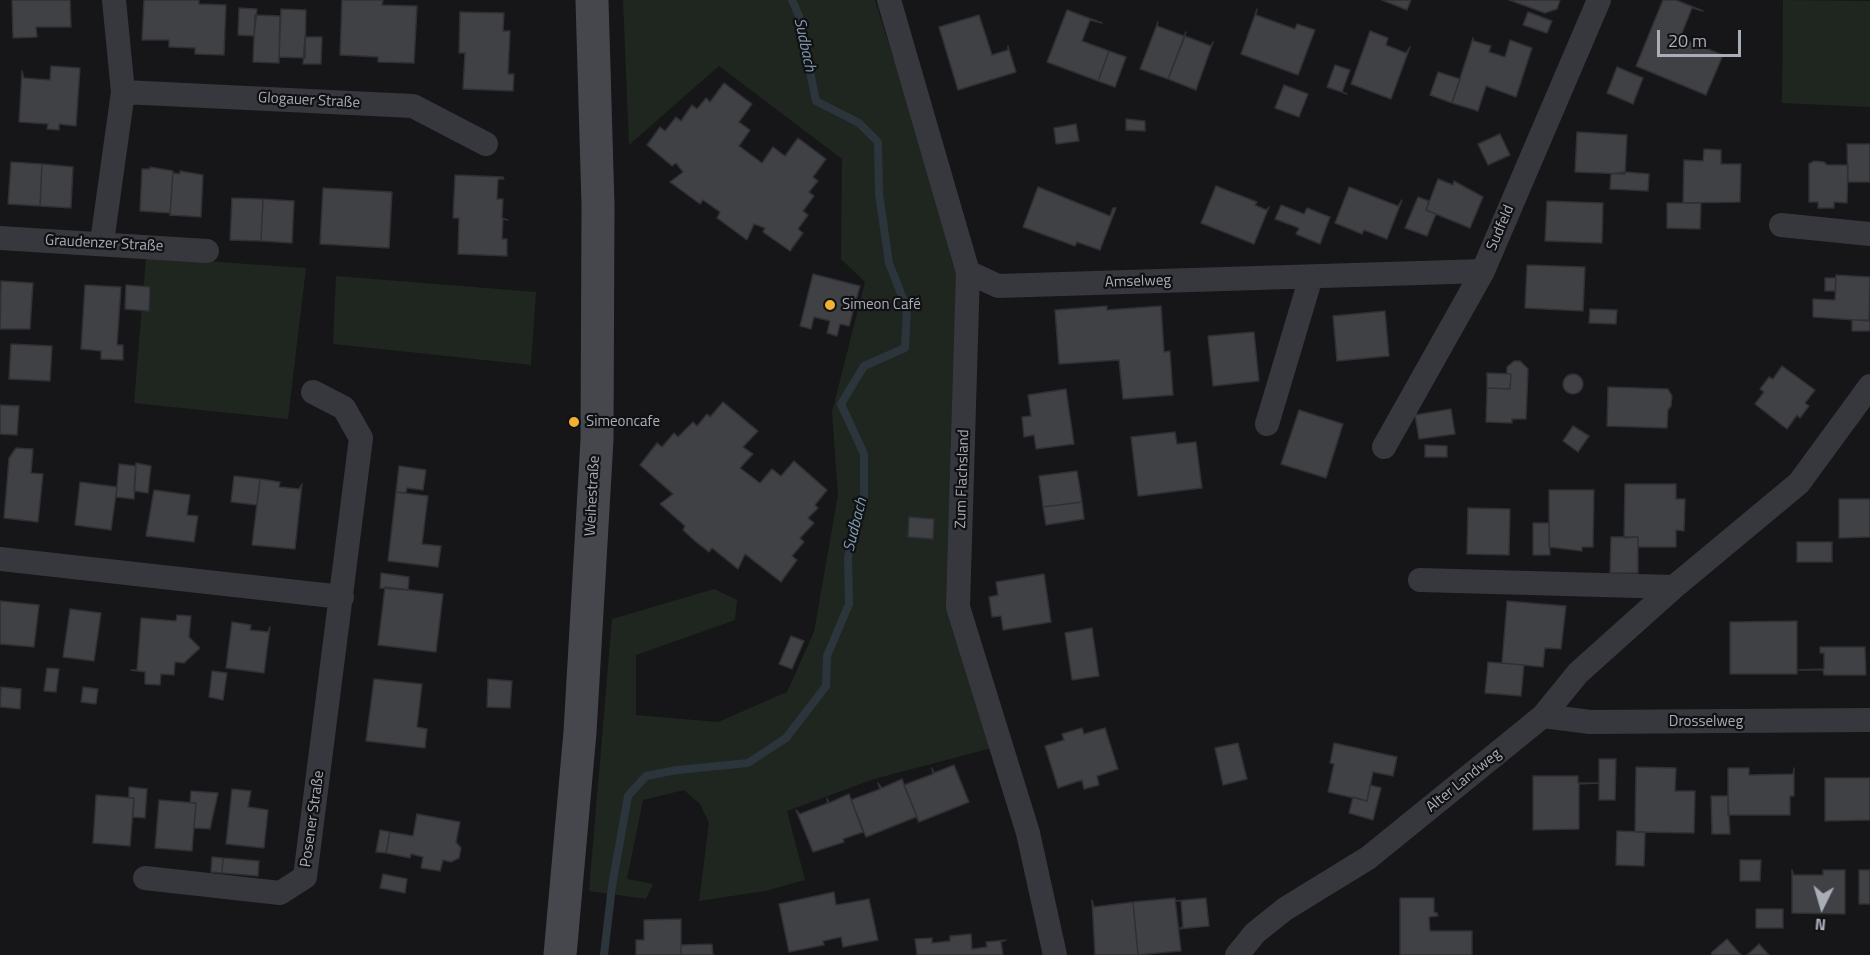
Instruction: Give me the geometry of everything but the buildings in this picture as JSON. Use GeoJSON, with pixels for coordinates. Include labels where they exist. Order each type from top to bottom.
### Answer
{"type":"FeatureCollection","features":[{"type":"Feature","properties":{"kind":"main road","name":"Weihestraße"},"geometry":{"type":"LineString","coordinates":[[560,955],[580,732],[597,429],[598,204],[592,0]]}},
{"type":"Feature","properties":{"kind":"street"},"geometry":{"type":"LineString","coordinates":[[102,242],[123,92],[114,0]]}},
{"type":"Feature","properties":{"kind":"street","name":"Zum Flachsland"},"geometry":{"type":"LineString","coordinates":[[889,0],[968,272],[958,607],[1028,832],[1055,955]]}},
{"type":"Feature","properties":{"kind":"street","name":"Sudfeld"},"geometry":{"type":"LineString","coordinates":[[1384,447],[1483,271],[1599,0]]}},
{"type":"Feature","properties":{"kind":"street","name":"Glogauer Straße"},"geometry":{"type":"LineString","coordinates":[[123,92],[413,106],[486,144]]}},
{"type":"Feature","properties":{"kind":"street"},"geometry":{"type":"LineString","coordinates":[[1781,225],[1870,234]]}},
{"type":"Feature","properties":{"kind":"street","name":"Graudenzer Straße"},"geometry":{"type":"LineString","coordinates":[[0,238],[102,242],[207,251]]}},
{"type":"Feature","properties":{"kind":"street","name":"Amselweg"},"geometry":{"type":"LineString","coordinates":[[968,272],[998,286],[1483,271]]}},
{"type":"Feature","properties":{"kind":"street"},"geometry":{"type":"LineString","coordinates":[[1268,424],[1311,277]]}},
{"type":"Feature","properties":{"kind":"street","name":"Alter Landweg"},"geometry":{"type":"LineString","coordinates":[[1237,955],[1255,933],[1285,909],[1368,858],[1543,716],[1578,673],[1674,587],[1799,483],[1870,386]]}},
{"type":"Feature","properties":{"kind":"street","name":"Posener Straße"},"geometry":{"type":"LineString","coordinates":[[145,878],[280,893],[305,877],[361,438],[344,408],[314,392]]}},
{"type":"Feature","properties":{"kind":"street"},"geometry":{"type":"LineString","coordinates":[[0,559],[342,597]]}},
{"type":"Feature","properties":{"kind":"street"},"geometry":{"type":"LineString","coordinates":[[1420,580],[1674,587]]}},
{"type":"Feature","properties":{"kind":"street","name":"Drosselweg"},"geometry":{"type":"LineString","coordinates":[[1543,716],[1590,722],[1870,720]]}},
{"type":"Feature","properties":{"kind":"shaded area"},"geometry":{"type":"Polygon","coordinates":[[[623,0],[875,0],[959,268],[947,610],[992,748],[874,779],[787,811],[805,880],[765,891],[699,901],[709,823],[700,804],[684,790],[643,800],[627,879],[653,884],[646,899],[589,891],[612,619],[714,589],[737,600],[735,620],[636,655],[636,715],[718,722],[787,692],[814,632],[838,495],[832,412],[865,282],[841,259],[842,159],[719,66],[629,145],[623,0]]]}},
{"type":"Feature","properties":{"kind":"shaded area"},"geometry":{"type":"Polygon","coordinates":[[[1783,0],[1870,1],[1870,107],[1782,103],[1783,0]]]}},
{"type":"Feature","properties":{"kind":"shaded area"},"geometry":{"type":"Polygon","coordinates":[[[146,257],[306,268],[288,419],[134,403],[146,257]]]}},
{"type":"Feature","properties":{"kind":"shaded area"},"geometry":{"type":"Polygon","coordinates":[[[336,276],[536,292],[531,365],[333,344],[336,276]]]}},
{"type":"Feature","properties":{"kind":"waterway","name":"Sudbach"},"geometry":{"type":"LineString","coordinates":[[604,955],[612,886],[628,796],[646,776],[677,770],[748,763],[786,738],[826,686],[827,656],[849,604],[848,557],[864,501],[864,454],[841,404],[864,366],[905,348],[907,309],[889,263],[879,194],[878,142],[859,123],[816,101],[799,16],[792,0]]}},
{"type":"Feature","properties":{"kind":"place","name":"Simeon Café"},"geometry":{"type":"Point","coordinates":[830,305]}},
{"type":"Feature","properties":{"kind":"place","name":"Simeoncafe"},"geometry":{"type":"Point","coordinates":[574,422]}}]}
